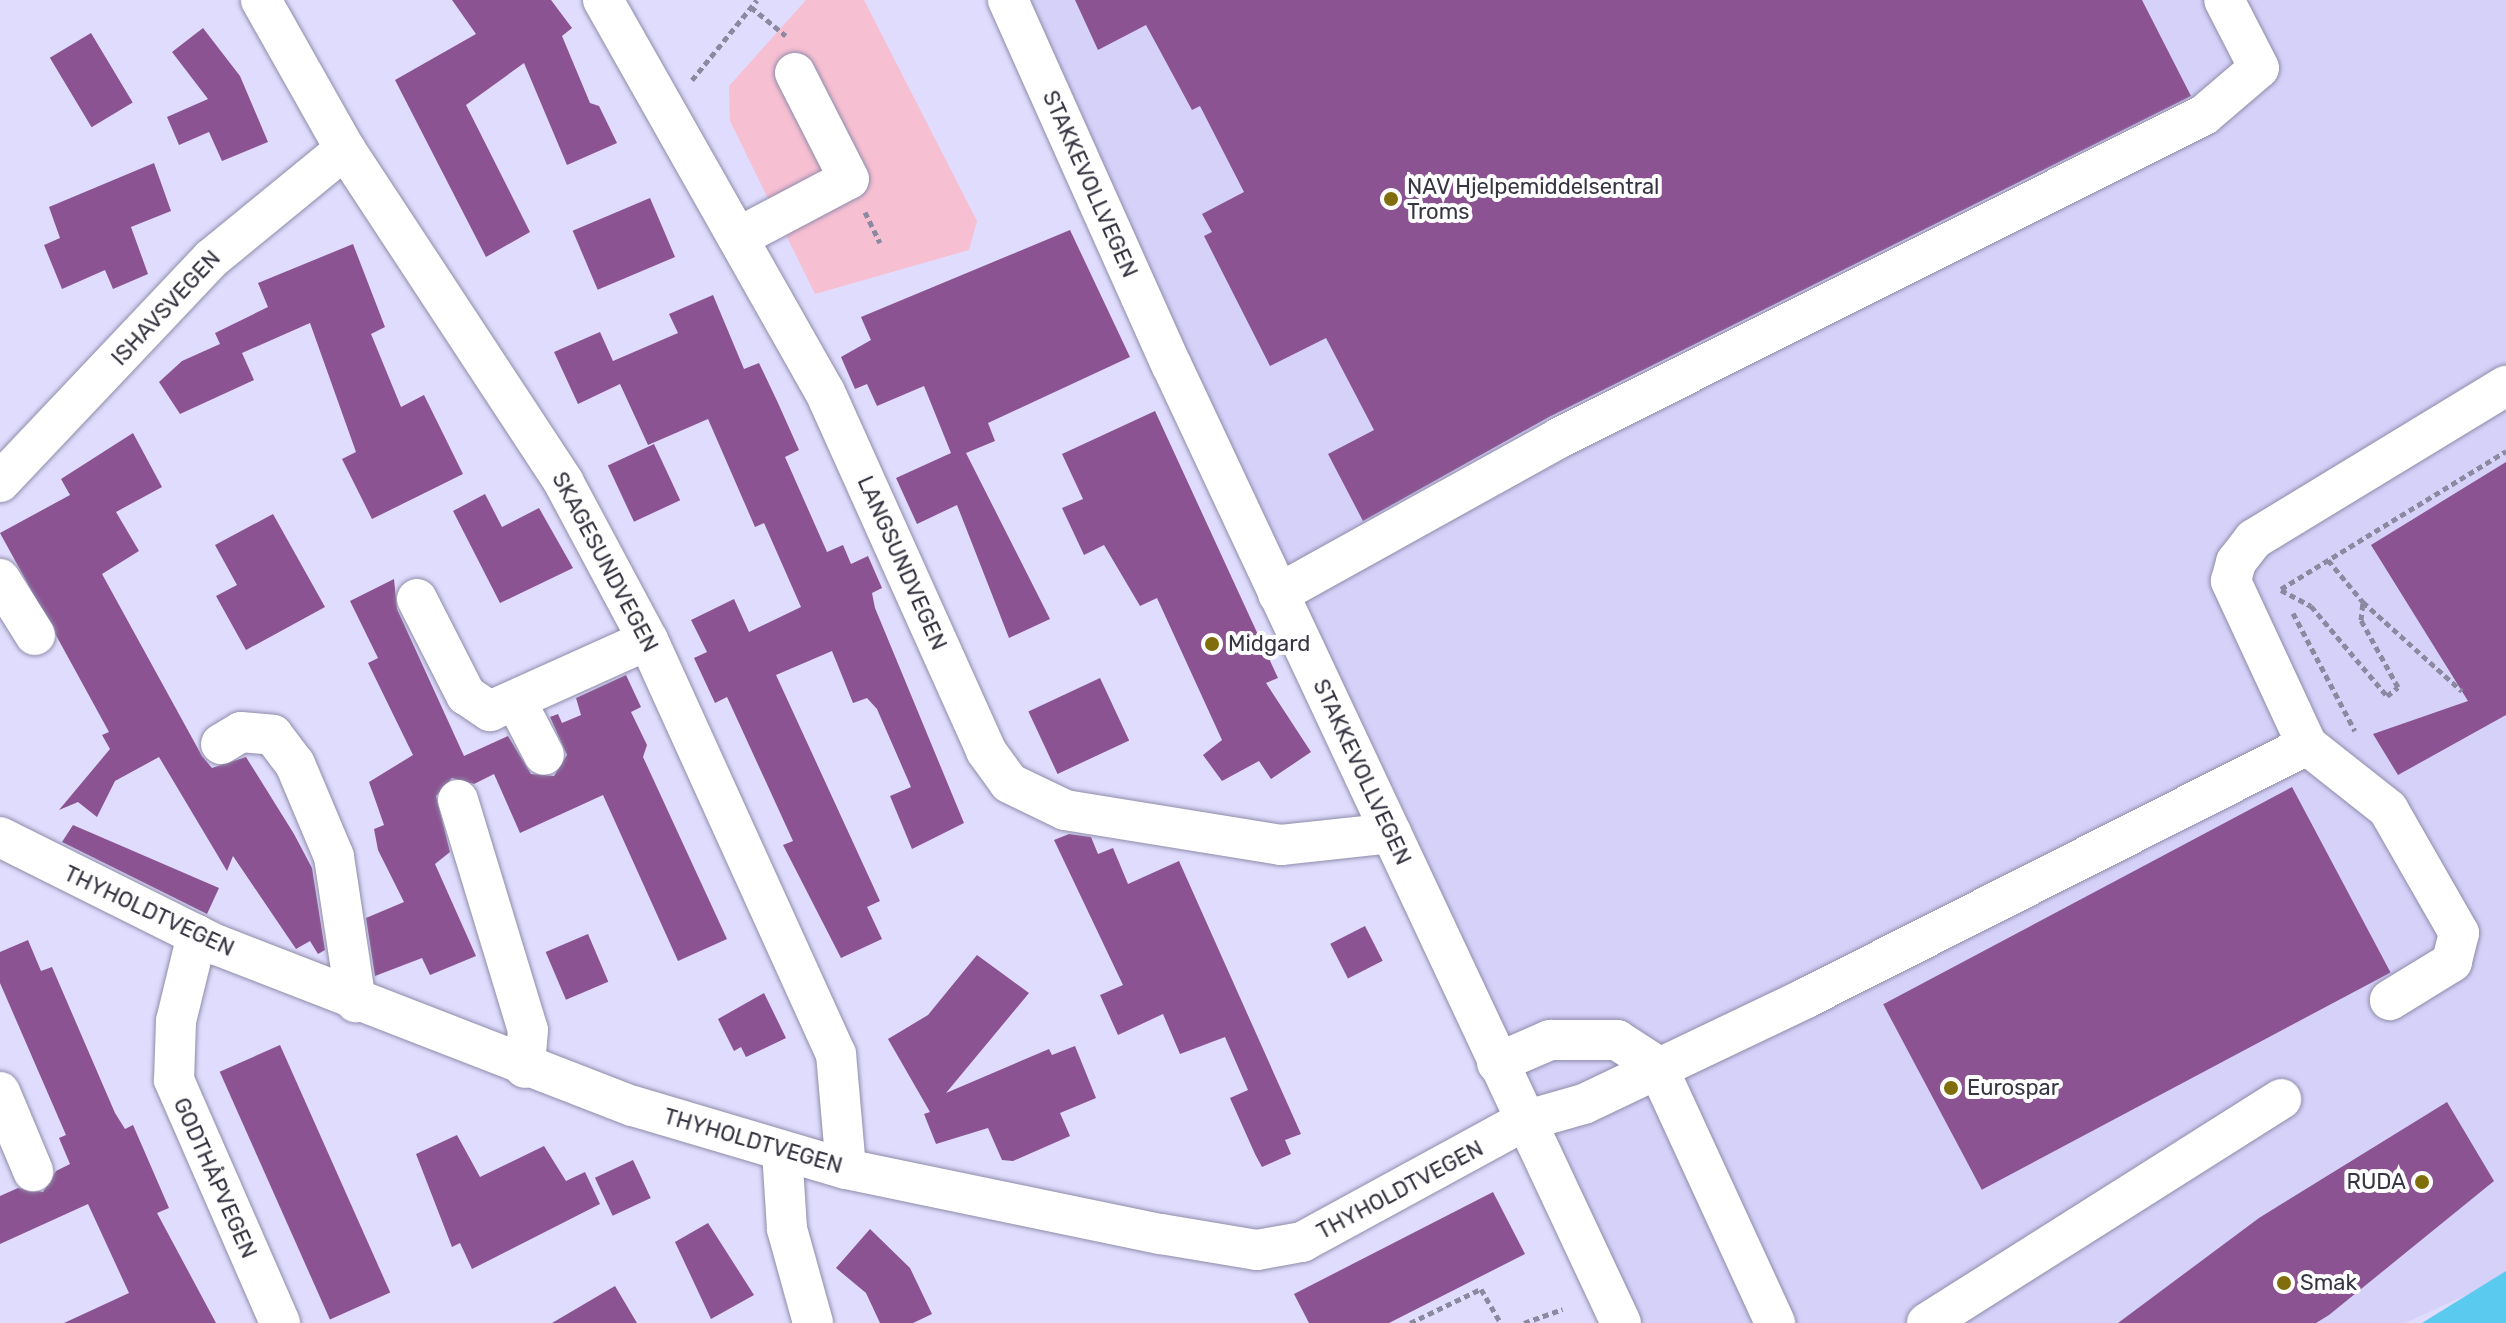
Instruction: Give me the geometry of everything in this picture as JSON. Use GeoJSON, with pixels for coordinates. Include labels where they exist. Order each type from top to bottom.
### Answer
{"type":"FeatureCollection","features":[{"type":"Feature","properties":{"kind":"street","name":"SKAGESUNDVEGEN"},"geometry":{"type":"LineString","coordinates":[[261,0],[345,149],[564,483],[648,640],[836,1054],[846,1169]]}},
{"type":"Feature","properties":{"kind":"street","name":"LANGSUNDVEGEN"},"geometry":{"type":"LineString","coordinates":[[603,0],[825,392],[986,751],[1009,783],[1065,810],[1281,845],[1391,833]]}},
{"type":"Feature","properties":{"kind":"street","name":"STAKKEVOLLVEGEN"},"geometry":{"type":"LineString","coordinates":[[1008,0],[1278,594],[1621,1323]]}},
{"type":"Feature","properties":{"kind":"street"},"geometry":{"type":"LineString","coordinates":[[1278,594],[1559,438],[2204,115],[2259,68],[2224,0]]}},
{"type":"Feature","properties":{"kind":"street"},"geometry":{"type":"LineString","coordinates":[[739,237],[849,179],[795,73]]}},
{"type":"Feature","properties":{"kind":"street","name":"ISHAVSVEGEN"},"geometry":{"type":"LineString","coordinates":[[0,482],[212,258],[345,149]]}},
{"type":"Feature","properties":{"kind":"street"},"geometry":{"type":"LineString","coordinates":[[2390,1000],[2452,962],[2459,933],[2388,809],[2345,770],[2307,745],[2231,581],[2254,539],[2506,386]]}},
{"type":"Feature","properties":{"kind":"street"},"geometry":{"type":"LineString","coordinates":[[0,579],[35,635]]}},
{"type":"Feature","properties":{"kind":"street"},"geometry":{"type":"LineString","coordinates":[[417,599],[472,702],[490,711],[518,705],[648,640]]}},
{"type":"Feature","properties":{"kind":"street"},"geometry":{"type":"LineString","coordinates":[[518,705],[544,755]]}},
{"type":"Feature","properties":{"kind":"street"},"geometry":{"type":"LineString","coordinates":[[221,744],[241,732],[273,735],[295,764],[334,857],[356,1002]]}},
{"type":"Feature","properties":{"kind":"street","name":"THYHOLDTVEGEN"},"geometry":{"type":"LineString","coordinates":[[0,837],[197,935],[525,1068],[846,1169],[1257,1250],[1302,1242],[1524,1121],[1584,1104],[2307,745]]}},
{"type":"Feature","properties":{"kind":"street"},"geometry":{"type":"LineString","coordinates":[[458,800],[528,1030],[525,1068]]}},
{"type":"Feature","properties":{"kind":"street","name":"GODTHÅPVEGEN"},"geometry":{"type":"LineString","coordinates":[[197,935],[176,1021],[174,1080],[280,1323]]}},
{"type":"Feature","properties":{"kind":"street"},"geometry":{"type":"LineString","coordinates":[[1497,1063],[1550,1040],[1617,1040],[1657,1066],[1775,1323]]}},
{"type":"Feature","properties":{"kind":"street"},"geometry":{"type":"LineString","coordinates":[[0,1092],[33,1171]]}},
{"type":"Feature","properties":{"kind":"street"},"geometry":{"type":"LineString","coordinates":[[1927,1323],[2281,1099]]}},
{"type":"Feature","properties":{"kind":"street"},"geometry":{"type":"LineString","coordinates":[[782,1151],[787,1229],[813,1323]]}},
{"type":"Feature","properties":{"kind":"path"},"geometry":{"type":"LineString","coordinates":[[666,110],[757,0]]}},
{"type":"Feature","properties":{"kind":"path"},"geometry":{"type":"LineString","coordinates":[[2281,590],[2506,451]]}},
{"type":"Feature","properties":{"kind":"path"},"geometry":{"type":"LineString","coordinates":[[2254,539],[2357,734],[2345,770]]}},
{"type":"Feature","properties":{"kind":"path"},"geometry":{"type":"LineString","coordinates":[[2328,560],[2363,602],[2462,691]]}},
{"type":"Feature","properties":{"kind":"path"},"geometry":{"type":"LineString","coordinates":[[2281,590],[2311,606],[2387,696],[2398,687],[2361,620],[2363,602]]}},
{"type":"Feature","properties":{"kind":"path"},"geometry":{"type":"LineString","coordinates":[[1410,1323],[1481,1289],[1501,1323]]}},
{"type":"Feature","properties":{"kind":"path"},"geometry":{"type":"LineString","coordinates":[[1524,1323],[1563,1309]]}},
{"type":"Feature","properties":{"kind":"shaded area"},"geometry":{"type":"Polygon","coordinates":[[[806,0],[864,0],[977,221],[969,250],[815,294],[730,121],[729,86],[806,0]]]}},
{"type":"Feature","properties":{"kind":"shaded area"},"geometry":{"type":"Polygon","coordinates":[[[1012,0],[2506,0],[2506,1277],[2405,1323],[1639,1323],[1543,1129],[1413,829],[1012,0]]]}},
{"type":"Feature","properties":{"kind":"water"},"geometry":{"type":"Polygon","coordinates":[[[2506,1271],[2506,1323],[2422,1323],[2506,1271]]]}},
{"type":"Feature","properties":{"kind":"building"},"geometry":{"type":"Polygon","coordinates":[[[452,0],[551,0],[572,28],[562,36],[590,103],[599,106],[617,143],[567,165],[524,63],[466,105],[530,232],[486,257],[395,80],[476,34],[452,0]]]}},
{"type":"Feature","properties":{"kind":"building"},"geometry":{"type":"Polygon","coordinates":[[[1075,0],[2142,0],[2191,96],[1549,417],[1363,521],[1328,454],[1374,430],[1326,338],[1270,366],[1204,236],[1212,232],[1202,214],[1244,192],[1200,106],[1192,110],[1146,25],[1098,50],[1075,0]]]}},
{"type":"Feature","properties":{"kind":"building"},"geometry":{"type":"Polygon","coordinates":[[[203,28],[240,76],[268,142],[222,161],[209,132],[179,145],[167,117],[208,99],[172,52],[203,28]]]}},
{"type":"Feature","properties":{"kind":"building"},"geometry":{"type":"Polygon","coordinates":[[[91,33],[133,102],[92,127],[50,58],[91,33]]]}},
{"type":"Feature","properties":{"kind":"building"},"geometry":{"type":"Polygon","coordinates":[[[154,163],[171,211],[131,227],[148,274],[113,289],[105,270],[62,289],[44,245],[60,238],[49,207],[154,163]]]}},
{"type":"Feature","properties":{"kind":"building"},"geometry":{"type":"Polygon","coordinates":[[[650,198],[675,257],[598,290],[573,231],[650,198]]]}},
{"type":"Feature","properties":{"kind":"building"},"geometry":{"type":"Polygon","coordinates":[[[1070,230],[1130,357],[988,423],[995,441],[966,453],[1050,619],[1009,638],[957,505],[917,524],[896,478],[951,453],[924,386],[877,406],[867,384],[855,389],[841,357],[871,340],[861,317],[1070,230]]]}},
{"type":"Feature","properties":{"kind":"building"},"geometry":{"type":"Polygon","coordinates":[[[353,244],[385,327],[371,334],[401,407],[424,395],[463,474],[372,519],[342,459],[356,452],[310,323],[242,353],[254,380],[180,414],[159,382],[182,361],[220,344],[215,333],[268,307],[258,283],[353,244]]]}},
{"type":"Feature","properties":{"kind":"building"},"geometry":{"type":"Polygon","coordinates":[[[713,295],[744,369],[759,363],[799,450],[785,457],[827,552],[843,545],[851,564],[868,556],[882,588],[872,593],[875,608],[964,823],[912,849],[890,796],[911,787],[877,709],[867,698],[853,703],[832,651],[776,675],[880,901],[867,907],[882,939],[841,958],[783,845],[793,841],[727,697],[715,703],[694,658],[707,652],[691,620],[734,599],[749,632],[801,607],[764,523],[755,527],[708,419],[648,445],[620,384],[578,404],[554,352],[600,332],[613,361],[678,333],[669,314],[713,295]]]}},
{"type":"Feature","properties":{"kind":"building"},"geometry":{"type":"Polygon","coordinates":[[[1155,411],[1278,678],[1266,683],[1311,752],[1271,779],[1259,761],[1222,781],[1203,755],[1222,740],[1157,598],[1140,606],[1104,545],[1084,555],[1062,508],[1083,499],[1062,454],[1155,411]]]}},
{"type":"Feature","properties":{"kind":"building"},"geometry":{"type":"Polygon","coordinates":[[[133,433],[162,487],[116,512],[139,551],[102,574],[202,756],[212,768],[246,757],[294,834],[312,868],[325,950],[318,954],[310,941],[296,949],[233,856],[227,871],[159,757],[115,781],[97,817],[78,802],[59,810],[110,749],[102,735],[109,732],[0,533],[70,495],[61,479],[133,433]]]}},
{"type":"Feature","properties":{"kind":"building"},"geometry":{"type":"Polygon","coordinates":[[[654,444],[680,500],[634,522],[608,466],[654,444]]]}},
{"type":"Feature","properties":{"kind":"building"},"geometry":{"type":"Polygon","coordinates":[[[2506,462],[2506,715],[2398,775],[2373,734],[2468,701],[2371,545],[2506,462]]]}},
{"type":"Feature","properties":{"kind":"building"},"geometry":{"type":"Polygon","coordinates":[[[485,494],[502,527],[539,508],[573,568],[500,603],[453,511],[485,494]]]}},
{"type":"Feature","properties":{"kind":"building"},"geometry":{"type":"Polygon","coordinates":[[[273,514],[325,607],[246,650],[216,596],[237,585],[215,545],[273,514]]]}},
{"type":"Feature","properties":{"kind":"building"},"geometry":{"type":"Polygon","coordinates":[[[394,579],[397,609],[464,756],[508,736],[531,774],[554,776],[567,755],[550,717],[558,714],[562,723],[581,715],[576,698],[626,675],[641,707],[631,712],[647,745],[643,757],[727,939],[678,961],[603,795],[520,833],[494,774],[474,784],[452,778],[436,796],[450,852],[435,864],[476,956],[430,975],[422,958],[375,976],[366,918],[404,902],[378,850],[374,829],[384,825],[369,782],[413,755],[368,663],[378,658],[350,601],[394,579]]]}},
{"type":"Feature","properties":{"kind":"building"},"geometry":{"type":"Polygon","coordinates":[[[1100,678],[1129,741],[1058,774],[1028,711],[1100,678]]]}},
{"type":"Feature","properties":{"kind":"building"},"geometry":{"type":"Polygon","coordinates":[[[2292,787],[2391,972],[1982,1190],[1883,1004],[2292,787]]]}},
{"type":"Feature","properties":{"kind":"building"},"geometry":{"type":"Polygon","coordinates":[[[73,825],[219,888],[207,914],[62,842],[73,825]]]}},
{"type":"Feature","properties":{"kind":"building"},"geometry":{"type":"Polygon","coordinates":[[[1069,834],[1091,837],[1098,854],[1113,848],[1128,884],[1179,861],[1301,1134],[1285,1140],[1291,1154],[1262,1167],[1230,1098],[1248,1090],[1225,1037],[1180,1054],[1163,1014],[1118,1035],[1100,995],[1123,985],[1054,840],[1069,834]]]}},
{"type":"Feature","properties":{"kind":"building"},"geometry":{"type":"Polygon","coordinates":[[[1365,926],[1383,961],[1348,978],[1330,944],[1365,926]]]}},
{"type":"Feature","properties":{"kind":"building"},"geometry":{"type":"Polygon","coordinates":[[[588,934],[608,982],[566,1000],[546,952],[588,934]]]}},
{"type":"Feature","properties":{"kind":"building"},"geometry":{"type":"Polygon","coordinates":[[[28,940],[41,971],[52,967],[115,1113],[125,1129],[133,1125],[169,1208],[157,1213],[216,1323],[64,1323],[129,1293],[88,1204],[0,1244],[0,1196],[18,1188],[43,1192],[56,1171],[70,1164],[59,1138],[66,1135],[0,983],[0,952],[28,940]]]}},
{"type":"Feature","properties":{"kind":"building"},"geometry":{"type":"Polygon","coordinates":[[[977,955],[1029,993],[946,1093],[1049,1049],[1052,1055],[1075,1046],[1096,1098],[1060,1113],[1070,1136],[1013,1161],[1002,1160],[988,1128],[936,1144],[924,1114],[930,1112],[888,1039],[928,1015],[977,955]]]}},
{"type":"Feature","properties":{"kind":"building"},"geometry":{"type":"Polygon","coordinates":[[[764,993],[786,1038],[746,1057],[741,1047],[734,1051],[718,1019],[764,993]]]}},
{"type":"Feature","properties":{"kind":"building"},"geometry":{"type":"Polygon","coordinates":[[[280,1045],[390,1293],[330,1319],[220,1072],[280,1045]]]}},
{"type":"Feature","properties":{"kind":"building"},"geometry":{"type":"Polygon","coordinates":[[[2447,1102],[2494,1181],[2329,1315],[2316,1323],[2118,1323],[2259,1218],[2447,1102]]]}},
{"type":"Feature","properties":{"kind":"building"},"geometry":{"type":"Polygon","coordinates":[[[457,1135],[480,1177],[544,1146],[566,1181],[585,1172],[600,1204],[472,1269],[460,1243],[452,1247],[416,1154],[457,1135]]]}},
{"type":"Feature","properties":{"kind":"building"},"geometry":{"type":"Polygon","coordinates":[[[633,1160],[651,1198],[613,1216],[595,1178],[633,1160]]]}},
{"type":"Feature","properties":{"kind":"building"},"geometry":{"type":"Polygon","coordinates":[[[1493,1192],[1525,1254],[1389,1323],[1309,1323],[1294,1294],[1493,1192]]]}},
{"type":"Feature","properties":{"kind":"building"},"geometry":{"type":"Polygon","coordinates":[[[708,1223],[754,1295],[711,1319],[675,1242],[708,1223]]]}},
{"type":"Feature","properties":{"kind":"building"},"geometry":{"type":"Polygon","coordinates":[[[870,1229],[910,1268],[932,1314],[913,1323],[880,1323],[866,1293],[836,1268],[870,1229]]]}},
{"type":"Feature","properties":{"kind":"building"},"geometry":{"type":"Polygon","coordinates":[[[615,1286],[637,1323],[552,1323],[615,1286]]]}},
{"type":"Feature","properties":{"kind":"place","name":"NAV Hjelpemiddelsentral Troms"},"geometry":{"type":"Point","coordinates":[1391,199]}},
{"type":"Feature","properties":{"kind":"place","name":"Midgard"},"geometry":{"type":"Point","coordinates":[1212,644]}},
{"type":"Feature","properties":{"kind":"place","name":"Eurospar"},"geometry":{"type":"Point","coordinates":[1951,1088]}},
{"type":"Feature","properties":{"kind":"place","name":"RUDA"},"geometry":{"type":"Point","coordinates":[2422,1182]}},
{"type":"Feature","properties":{"kind":"place","name":"Smak"},"geometry":{"type":"Point","coordinates":[2284,1283]}}]}
